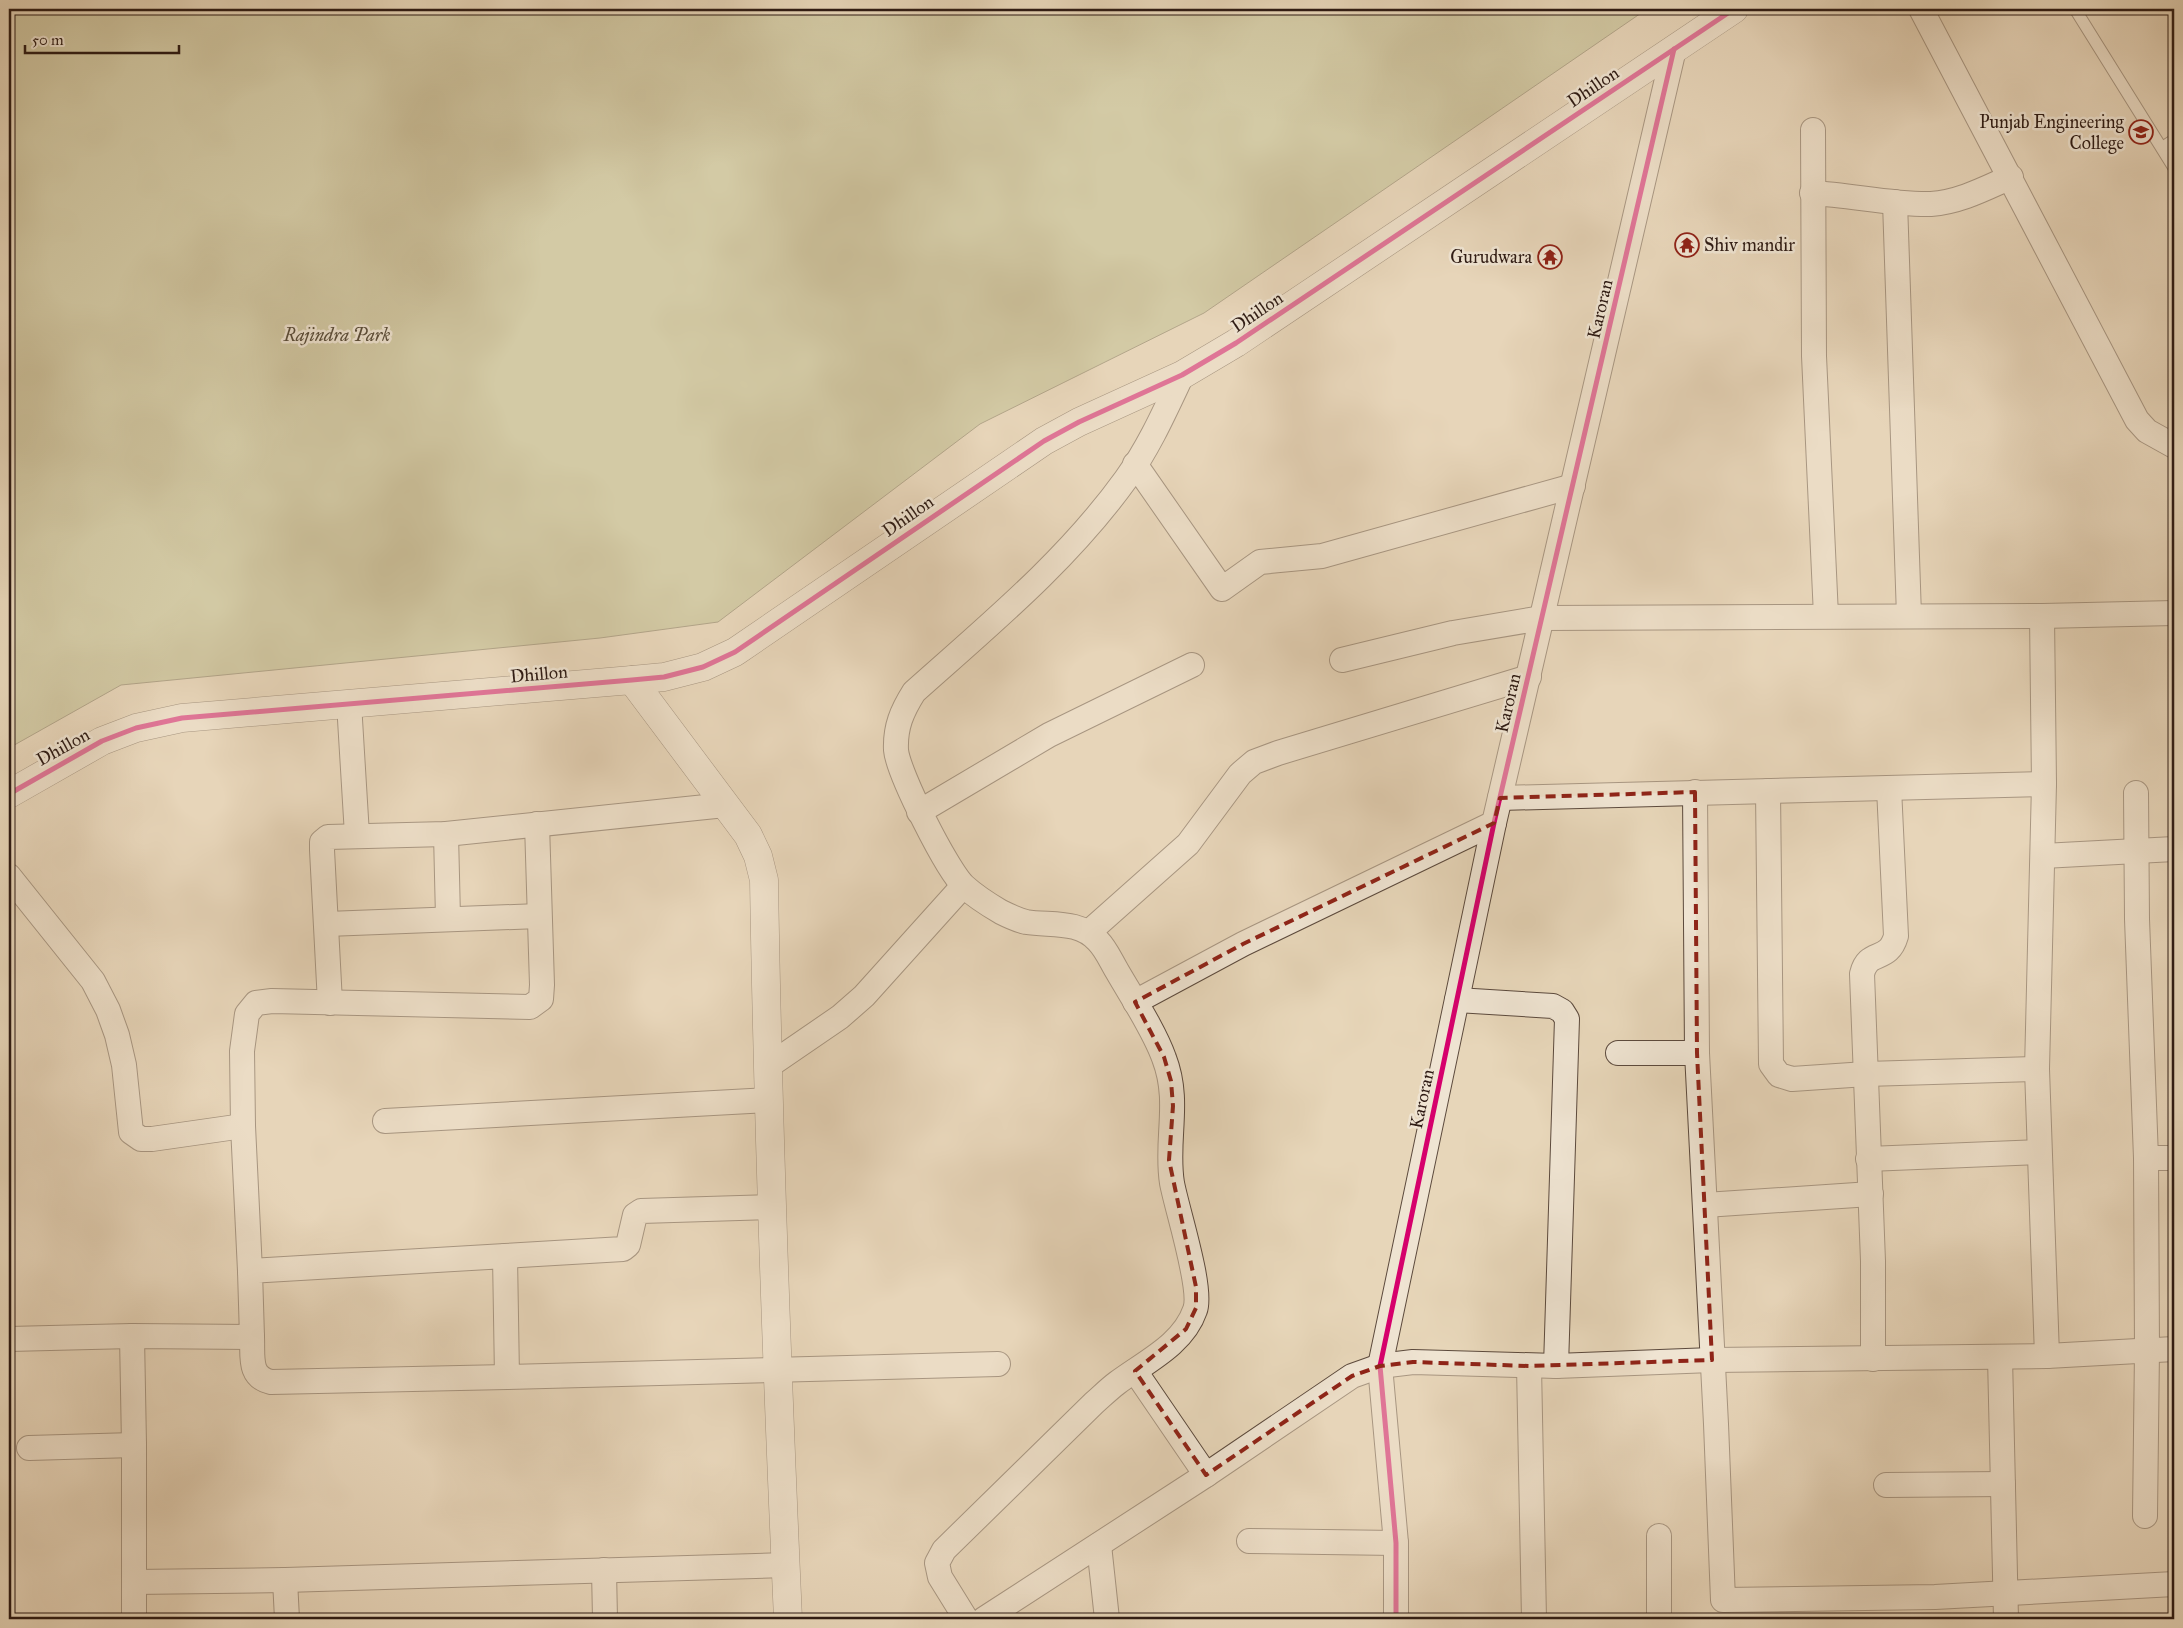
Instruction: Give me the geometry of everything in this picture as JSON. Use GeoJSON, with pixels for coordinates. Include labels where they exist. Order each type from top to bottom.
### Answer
{"type":"FeatureCollection","features":[{"type":"Feature","properties":{"kind":"street","name":"Dhillon"},"geometry":{"type":"LineString","coordinates":[[9,794],[102,741],[136,728],[182,718],[664,677],[703,667],[735,652],[1044,441],[1079,422],[1182,376],[1236,343],[1734,9]]}},
{"type":"Feature","properties":{"kind":"street"},"geometry":{"type":"LineString","coordinates":[[1922,9],[2137,420],[2147,431],[2174,446]]}},
{"type":"Feature","properties":{"kind":"street","name":"Karoran"},"geometry":{"type":"LineString","coordinates":[[1396,1619],[1396,1543],[1380,1366],[1494,823],[1674,49]]}},
{"type":"Feature","properties":{"kind":"street"},"geometry":{"type":"LineString","coordinates":[[1814,130],[1812,193],[1814,356],[1826,616]]}},
{"type":"Feature","properties":{"kind":"street"},"geometry":{"type":"LineString","coordinates":[[1812,193],[1932,204],[1975,193],[2011,176]]}},
{"type":"Feature","properties":{"kind":"street"},"geometry":{"type":"LineString","coordinates":[[1895,202],[1909,616]]}},
{"type":"Feature","properties":{"kind":"street"},"geometry":{"type":"LineString","coordinates":[[966,1619],[940,1577],[937,1563],[944,1550],[1094,1403],[1169,1346],[1186,1329],[1196,1308],[1196,1287],[1172,1184],[1169,1160],[1174,1106],[1171,1081],[1164,1057],[1135,1002],[1100,943],[1089,932],[1071,925],[1025,922],[997,909],[963,886],[951,869],[920,812],[896,753],[897,728],[902,710],[914,692],[1049,570],[1105,504],[1135,464],[1161,419],[1182,376]]}},
{"type":"Feature","properties":{"kind":"street"},"geometry":{"type":"LineString","coordinates":[[1135,464],[1222,589],[1260,562],[1322,556],[1573,486]]}},
{"type":"Feature","properties":{"kind":"street"},"geometry":{"type":"LineString","coordinates":[[1342,660],[1452,633],[1542,618],[2042,616],[2174,613]]}},
{"type":"Feature","properties":{"kind":"street"},"geometry":{"type":"LineString","coordinates":[[2042,616],[2044,784],[2037,1069],[2047,1356]]}},
{"type":"Feature","properties":{"kind":"street"},"geometry":{"type":"LineString","coordinates":[[920,812],[1049,735],[1192,665]]}},
{"type":"Feature","properties":{"kind":"street"},"geometry":{"type":"LineString","coordinates":[[1089,932],[1188,844],[1240,774],[1254,762],[1278,753],[1529,677]]}},
{"type":"Feature","properties":{"kind":"street"},"geometry":{"type":"LineString","coordinates":[[632,680],[748,835],[758,856],[764,880],[767,1067],[776,1369],[788,1619]]}},
{"type":"Feature","properties":{"kind":"street"},"geometry":{"type":"LineString","coordinates":[[349,703],[357,835]]}},
{"type":"Feature","properties":{"kind":"street"},"geometry":{"type":"LineString","coordinates":[[1500,798],[2044,784]]}},
{"type":"Feature","properties":{"kind":"street"},"geometry":{"type":"LineString","coordinates":[[1873,1359],[1871,1194],[1868,1158],[1862,974],[1864,966],[1869,959],[1887,953],[1893,946],[1896,936],[1888,788]]}},
{"type":"Feature","properties":{"kind":"street"},"geometry":{"type":"LineString","coordinates":[[1768,791],[1771,1064],[1779,1075],[1792,1079],[1866,1074],[2037,1069]]}},
{"type":"Feature","properties":{"kind":"street"},"geometry":{"type":"LineString","coordinates":[[1695,792],[1696,1053],[1725,1610],[2007,1592],[2174,1584]]}},
{"type":"Feature","properties":{"kind":"street"},"geometry":{"type":"LineString","coordinates":[[2136,793],[2138,850],[2137,919],[2146,1158],[2147,1350],[2145,1516]]}},
{"type":"Feature","properties":{"kind":"street"},"geometry":{"type":"LineString","coordinates":[[330,1003],[322,842],[328,837],[446,834],[725,805]]}},
{"type":"Feature","properties":{"kind":"street"},"geometry":{"type":"LineString","coordinates":[[1135,1002],[1243,944],[1494,823]]}},
{"type":"Feature","properties":{"kind":"street"},"geometry":{"type":"LineString","coordinates":[[537,824],[541,999],[530,1007],[272,1001],[256,1003],[247,1014],[242,1051],[243,1126],[254,1371],[261,1380],[271,1382],[507,1378],[998,1364]]}},
{"type":"Feature","properties":{"kind":"street"},"geometry":{"type":"LineString","coordinates":[[446,834],[448,918]]}},
{"type":"Feature","properties":{"kind":"street"},"geometry":{"type":"LineString","coordinates":[[2043,856],[2174,849]]}},
{"type":"Feature","properties":{"kind":"street"},"geometry":{"type":"LineString","coordinates":[[9,876],[94,981],[108,1010],[117,1035],[124,1065],[131,1132],[141,1139],[152,1139],[243,1126]]}},
{"type":"Feature","properties":{"kind":"street"},"geometry":{"type":"LineString","coordinates":[[767,1067],[840,1017],[864,996],[963,886]]}},
{"type":"Feature","properties":{"kind":"street"},"geometry":{"type":"LineString","coordinates":[[327,924],[539,916]]}},
{"type":"Feature","properties":{"kind":"street"},"geometry":{"type":"LineString","coordinates":[[1457,1000],[1552,1006],[1562,1010],[1567,1019],[1556,1366]]}},
{"type":"Feature","properties":{"kind":"street"},"geometry":{"type":"LineString","coordinates":[[1618,1052],[1696,1053]]}},
{"type":"Feature","properties":{"kind":"street"},"geometry":{"type":"LineString","coordinates":[[385,1121],[768,1100]]}},
{"type":"Feature","properties":{"kind":"street"},"geometry":{"type":"LineString","coordinates":[[1868,1158],[2039,1152]]}},
{"type":"Feature","properties":{"kind":"street"},"geometry":{"type":"LineString","coordinates":[[2146,1158],[2174,1158]]}},
{"type":"Feature","properties":{"kind":"street"},"geometry":{"type":"LineString","coordinates":[[1705,1205],[1871,1194]]}},
{"type":"Feature","properties":{"kind":"street"},"geometry":{"type":"LineString","coordinates":[[250,1271],[623,1249],[628,1245],[635,1215],[641,1211],[772,1207]]}},
{"type":"Feature","properties":{"kind":"street"},"geometry":{"type":"LineString","coordinates":[[505,1256],[507,1378]]}},
{"type":"Feature","properties":{"kind":"street"},"geometry":{"type":"LineString","coordinates":[[132,1336],[134,1619]]}},
{"type":"Feature","properties":{"kind":"street"},"geometry":{"type":"LineString","coordinates":[[9,1339],[252,1336]]}},
{"type":"Feature","properties":{"kind":"street"},"geometry":{"type":"LineString","coordinates":[[984,1619],[1206,1475],[1352,1376],[1380,1366],[1412,1362],[1556,1366],[1712,1360],[2047,1356],[2174,1349]]}},
{"type":"Feature","properties":{"kind":"street"},"geometry":{"type":"LineString","coordinates":[[2000,1357],[2007,1592],[2006,1619]]}},
{"type":"Feature","properties":{"kind":"street"},"geometry":{"type":"LineString","coordinates":[[1529,1366],[1534,1619]]}},
{"type":"Feature","properties":{"kind":"street"},"geometry":{"type":"LineString","coordinates":[[1135,1371],[1206,1475]]}},
{"type":"Feature","properties":{"kind":"street"},"geometry":{"type":"LineString","coordinates":[[29,1448],[134,1445]]}},
{"type":"Feature","properties":{"kind":"street"},"geometry":{"type":"LineString","coordinates":[[1886,1485],[2003,1484]]}},
{"type":"Feature","properties":{"kind":"street"},"geometry":{"type":"LineString","coordinates":[[1659,1536],[1659,1619]]}},
{"type":"Feature","properties":{"kind":"street"},"geometry":{"type":"LineString","coordinates":[[1249,1541],[1396,1543]]}},
{"type":"Feature","properties":{"kind":"street"},"geometry":{"type":"LineString","coordinates":[[1099,1544],[1107,1619]]}},
{"type":"Feature","properties":{"kind":"street"},"geometry":{"type":"LineString","coordinates":[[134,1582],[285,1580],[786,1564]]}},
{"type":"Feature","properties":{"kind":"street"},"geometry":{"type":"LineString","coordinates":[[604,1570],[605,1619]]}},
{"type":"Feature","properties":{"kind":"street"},"geometry":{"type":"LineString","coordinates":[[285,1580],[287,1619]]}},
{"type":"Feature","properties":{"kind":"lane"},"geometry":{"type":"LineString","coordinates":[[2075,9],[2163,147],[2174,168]]}},
{"type":"Feature","properties":{"kind":"lane"},"geometry":{"type":"LineString","coordinates":[[2163,147],[2174,140]]}},
{"type":"Feature","properties":{"kind":"highlighted area"},"geometry":{"type":"Polygon","coordinates":[[[1695,792],[1697,1053],[1712,1360],[1529,1366],[1413,1362],[1380,1366],[1352,1376],[1206,1475],[1135,1371],[1186,1329],[1196,1308],[1196,1287],[1169,1160],[1173,1106],[1171,1081],[1164,1057],[1135,1002],[1243,944],[1494,823],[1500,798],[1695,792]]]}},
{"type":"Feature","properties":{"kind":"green space","name":"Rajindra Park"},"geometry":{"type":"Polygon","coordinates":[[[9,9],[1647,9],[1204,313],[980,424],[718,622],[600,638],[121,685],[9,748],[9,9]]]}},
{"type":"Feature","properties":{"kind":"building"},"geometry":{"type":"Polygon","coordinates":[[[1522,1615],[1522,1619],[1487,1619],[1487,1618],[1522,1615]]]}},
{"type":"Feature","properties":{"kind":"cycle path"},"geometry":{"type":"LineString","coordinates":[[9,794],[102,741],[136,728],[182,718],[664,677],[703,667],[735,652],[1044,441],[1079,422],[1182,375],[1236,343],[1734,9]]}},
{"type":"Feature","properties":{"kind":"cycle path"},"geometry":{"type":"LineString","coordinates":[[1396,1619],[1396,1543],[1380,1366],[1494,823],[1674,49]]}},
{"type":"Feature","properties":{"kind":"place","name":"Punjab Engineering College"},"geometry":{"type":"Point","coordinates":[2141,132]}},
{"type":"Feature","properties":{"kind":"place","name":"Shiv mandir"},"geometry":{"type":"Point","coordinates":[1687,245]}},
{"type":"Feature","properties":{"kind":"place","name":"Gurudwara"},"geometry":{"type":"Point","coordinates":[1550,257]}}]}
